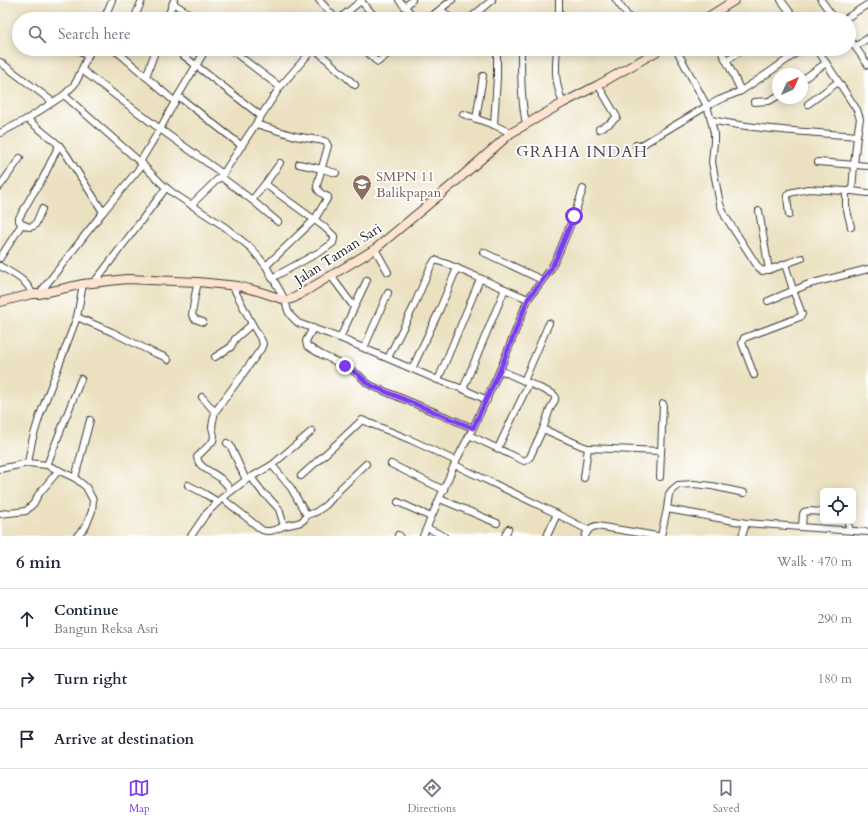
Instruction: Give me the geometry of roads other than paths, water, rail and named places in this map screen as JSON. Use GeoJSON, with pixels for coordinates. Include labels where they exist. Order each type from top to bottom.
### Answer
{"type":"FeatureCollection","features":[{"type":"Feature","properties":{"kind":"street"},"geometry":{"type":"LineString","coordinates":[[107,12],[112,0]]}},
{"type":"Feature","properties":{"kind":"street"},"geometry":{"type":"LineString","coordinates":[[137,12],[142,0]]}},
{"type":"Feature","properties":{"kind":"street"},"geometry":{"type":"LineString","coordinates":[[319,0],[330,12]]}},
{"type":"Feature","properties":{"kind":"street"},"geometry":{"type":"LineString","coordinates":[[348,12],[361,0],[371,12]]}},
{"type":"Feature","properties":{"kind":"street"},"geometry":{"type":"LineString","coordinates":[[399,0],[410,12]]}},
{"type":"Feature","properties":{"kind":"street"},"geometry":{"type":"LineString","coordinates":[[405,7],[412,0]]}},
{"type":"Feature","properties":{"kind":"street"},"geometry":{"type":"LineString","coordinates":[[438,12],[452,0]]}},
{"type":"Feature","properties":{"kind":"street"},"geometry":{"type":"LineString","coordinates":[[477,12],[492,0]]}},
{"type":"Feature","properties":{"kind":"street"},"geometry":{"type":"LineString","coordinates":[[559,0],[559,12]]}},
{"type":"Feature","properties":{"kind":"street"},"geometry":{"type":"LineString","coordinates":[[616,0],[625,12]]}},
{"type":"Feature","properties":{"kind":"street"},"geometry":{"type":"LineString","coordinates":[[716,12],[735,0]]}},
{"type":"Feature","properties":{"kind":"street"},"geometry":{"type":"LineString","coordinates":[[781,0],[790,12]]}},
{"type":"Feature","properties":{"kind":"street"},"geometry":{"type":"LineString","coordinates":[[821,0],[830,12]]}},
{"type":"Feature","properties":{"kind":"street"},"geometry":{"type":"LineString","coordinates":[[170,12],[174,1],[189,12]]}},
{"type":"Feature","properties":{"kind":"street"},"geometry":{"type":"LineString","coordinates":[[856,12],[868,4]]}},
{"type":"Feature","properties":{"kind":"street"},"geometry":{"type":"LineString","coordinates":[[856,46],[868,38]]}},
{"type":"Feature","properties":{"kind":"street"},"geometry":{"type":"LineString","coordinates":[[856,48],[868,65]]}},
{"type":"Feature","properties":{"kind":"street"},"geometry":{"type":"LineString","coordinates":[[125,56],[146,77],[242,146]]}},
{"type":"Feature","properties":{"kind":"street"},"geometry":{"type":"LineString","coordinates":[[146,77],[154,56]]}},
{"type":"Feature","properties":{"kind":"street"},"geometry":{"type":"LineString","coordinates":[[184,56],[262,116]]}},
{"type":"Feature","properties":{"kind":"street"},"geometry":{"type":"LineString","coordinates":[[0,266],[25,282],[30,290],[35,294],[103,212],[141,163],[176,99],[202,56]]}},
{"type":"Feature","properties":{"kind":"street"},"geometry":{"type":"LineString","coordinates":[[239,56],[280,87]]}},
{"type":"Feature","properties":{"kind":"street"},"geometry":{"type":"LineString","coordinates":[[191,205],[222,176],[280,87],[308,56]]}},
{"type":"Feature","properties":{"kind":"street"},"geometry":{"type":"LineString","coordinates":[[322,56],[355,85]]}},
{"type":"Feature","properties":{"kind":"street"},"geometry":{"type":"LineString","coordinates":[[371,56],[378,62],[385,56]]}},
{"type":"Feature","properties":{"kind":"street"},"geometry":{"type":"LineString","coordinates":[[494,125],[497,56]]}},
{"type":"Feature","properties":{"kind":"street"},"geometry":{"type":"LineString","coordinates":[[522,56],[522,106],[526,124]]}},
{"type":"Feature","properties":{"kind":"street"},"geometry":{"type":"LineString","coordinates":[[557,56],[557,87],[563,103]]}},
{"type":"Feature","properties":{"kind":"street","name":"Jalan Taman Sari"},"geometry":{"type":"LineString","coordinates":[[0,302],[83,284],[127,280],[198,282],[232,285],[288,300],[301,294],[375,249],[454,184],[511,133],[598,85],[645,56]]}},
{"type":"Feature","properties":{"kind":"street"},"geometry":{"type":"LineString","coordinates":[[680,56],[707,106],[711,120],[714,133],[712,162],[720,204],[725,216],[762,271],[769,270],[802,258]]}},
{"type":"Feature","properties":{"kind":"street"},"geometry":{"type":"LineString","coordinates":[[724,56],[741,91]]}},
{"type":"Feature","properties":{"kind":"street"},"geometry":{"type":"LineString","coordinates":[[726,61],[733,56]]}},
{"type":"Feature","properties":{"kind":"street"},"geometry":{"type":"LineString","coordinates":[[636,145],[640,146],[707,106],[741,91],[792,56]]}},
{"type":"Feature","properties":{"kind":"street"},"geometry":{"type":"LineString","coordinates":[[821,56],[857,110],[860,119],[854,165],[846,206],[851,227]]}},
{"type":"Feature","properties":{"kind":"street"},"geometry":{"type":"LineString","coordinates":[[0,133],[27,119],[64,95],[78,80],[88,57]]}},
{"type":"Feature","properties":{"kind":"street"},"geometry":{"type":"LineString","coordinates":[[0,62],[53,102]]}},
{"type":"Feature","properties":{"kind":"street"},"geometry":{"type":"LineString","coordinates":[[808,76],[826,64]]}},
{"type":"Feature","properties":{"kind":"street"},"geometry":{"type":"LineString","coordinates":[[82,70],[222,176],[278,222]]}},
{"type":"Feature","properties":{"kind":"street"},"geometry":{"type":"LineString","coordinates":[[476,119],[483,76]]}},
{"type":"Feature","properties":{"kind":"street"},"geometry":{"type":"LineString","coordinates":[[808,104],[838,82]]}},
{"type":"Feature","properties":{"kind":"street"},"geometry":{"type":"LineString","coordinates":[[598,85],[617,117],[609,124],[599,128]]}},
{"type":"Feature","properties":{"kind":"street"},"geometry":{"type":"LineString","coordinates":[[64,95],[141,163],[166,188],[225,227],[251,248],[266,266],[285,300],[288,310],[294,320],[298,323],[340,338],[486,400]]}},
{"type":"Feature","properties":{"kind":"street"},"geometry":{"type":"LineString","coordinates":[[754,102],[772,100]]}},
{"type":"Feature","properties":{"kind":"street"},"geometry":{"type":"LineString","coordinates":[[463,114],[511,133]]}},
{"type":"Feature","properties":{"kind":"street"},"geometry":{"type":"LineString","coordinates":[[27,119],[59,145],[103,212]]}},
{"type":"Feature","properties":{"kind":"street"},"geometry":{"type":"LineString","coordinates":[[711,120],[776,130],[857,136]]}},
{"type":"Feature","properties":{"kind":"street"},"geometry":{"type":"LineString","coordinates":[[256,124],[295,136],[326,142],[328,146],[317,185],[320,193],[328,197],[315,219],[266,266]]}},
{"type":"Feature","properties":{"kind":"street"},"geometry":{"type":"LineString","coordinates":[[42,209],[34,226],[22,224],[19,221],[19,218],[43,178],[59,145]]}},
{"type":"Feature","properties":{"kind":"street"},"geometry":{"type":"LineString","coordinates":[[0,186],[20,158]]}},
{"type":"Feature","properties":{"kind":"street"},"geometry":{"type":"LineString","coordinates":[[818,162],[868,166]]}},
{"type":"Feature","properties":{"kind":"street"},"geometry":{"type":"LineString","coordinates":[[252,200],[280,163]]}},
{"type":"Feature","properties":{"kind":"street"},"geometry":{"type":"LineString","coordinates":[[299,164],[322,168],[336,173]]}},
{"type":"Feature","properties":{"kind":"street"},"geometry":{"type":"LineString","coordinates":[[265,184],[315,219],[334,236],[333,243],[323,250],[272,278]]}},
{"type":"Feature","properties":{"kind":"street"},"geometry":{"type":"LineString","coordinates":[[93,283],[166,188]]}},
{"type":"Feature","properties":{"kind":"street"},"geometry":{"type":"LineString","coordinates":[[423,536],[455,463],[500,370],[528,299],[550,270],[557,257],[574,216],[583,189]]}},
{"type":"Feature","properties":{"kind":"street"},"geometry":{"type":"LineString","coordinates":[[790,215],[787,196],[789,192],[808,189],[868,193]]}},
{"type":"Feature","properties":{"kind":"street"},"geometry":{"type":"LineString","coordinates":[[759,210],[769,270]]}},
{"type":"Feature","properties":{"kind":"street"},"geometry":{"type":"LineString","coordinates":[[0,258],[22,224]]}},
{"type":"Feature","properties":{"kind":"street"},"geometry":{"type":"LineString","coordinates":[[375,249],[388,272]]}},
{"type":"Feature","properties":{"kind":"street"},"geometry":{"type":"LineString","coordinates":[[483,252],[542,280]]}},
{"type":"Feature","properties":{"kind":"street"},"geometry":{"type":"LineString","coordinates":[[388,358],[435,260],[528,299]]}},
{"type":"Feature","properties":{"kind":"street"},"geometry":{"type":"LineString","coordinates":[[754,375],[742,343],[744,338],[800,317],[802,314],[785,264]]}},
{"type":"Feature","properties":{"kind":"street"},"geometry":{"type":"LineString","coordinates":[[412,369],[457,268]]}},
{"type":"Feature","properties":{"kind":"street"},"geometry":{"type":"LineString","coordinates":[[768,301],[809,284],[868,270]]}},
{"type":"Feature","properties":{"kind":"street"},"geometry":{"type":"LineString","coordinates":[[331,276],[354,307]]}},
{"type":"Feature","properties":{"kind":"street"},"geometry":{"type":"LineString","coordinates":[[438,380],[480,279]]}},
{"type":"Feature","properties":{"kind":"street"},"geometry":{"type":"LineString","coordinates":[[340,338],[367,280]]}},
{"type":"Feature","properties":{"kind":"street"},"geometry":{"type":"LineString","coordinates":[[198,282],[192,315],[194,319],[203,322]]}},
{"type":"Feature","properties":{"kind":"street"},"geometry":{"type":"LineString","coordinates":[[28,462],[32,441],[40,414],[76,317],[83,284]]}},
{"type":"Feature","properties":{"kind":"street"},"geometry":{"type":"LineString","coordinates":[[231,491],[219,477],[208,471],[197,460],[197,457],[213,441],[214,436],[212,427],[215,412],[261,349],[263,344],[232,285]]}},
{"type":"Feature","properties":{"kind":"street"},"geometry":{"type":"LineString","coordinates":[[463,389],[505,289]]}},
{"type":"Feature","properties":{"kind":"street"},"geometry":{"type":"LineString","coordinates":[[364,348],[388,293]]}},
{"type":"Feature","properties":{"kind":"street"},"geometry":{"type":"LineString","coordinates":[[76,317],[112,332],[165,357],[168,360]]}},
{"type":"Feature","properties":{"kind":"street"},"geometry":{"type":"LineString","coordinates":[[498,448],[526,382],[548,323]]}},
{"type":"Feature","properties":{"kind":"street"},"geometry":{"type":"LineString","coordinates":[[215,357],[230,347],[235,339],[252,324]]}},
{"type":"Feature","properties":{"kind":"street"},"geometry":{"type":"LineString","coordinates":[[313,328],[306,342],[307,346],[345,366],[372,386],[473,428]]}},
{"type":"Feature","properties":{"kind":"street"},"geometry":{"type":"LineString","coordinates":[[469,434],[524,461],[530,458],[555,400],[555,396],[500,370]]}},
{"type":"Feature","properties":{"kind":"street"},"geometry":{"type":"LineString","coordinates":[[47,465],[81,379]]}},
{"type":"Feature","properties":{"kind":"street"},"geometry":{"type":"LineString","coordinates":[[202,397],[215,412]]}},
{"type":"Feature","properties":{"kind":"street"},"geometry":{"type":"LineString","coordinates":[[660,477],[663,404]]}},
{"type":"Feature","properties":{"kind":"street"},"geometry":{"type":"LineString","coordinates":[[75,478],[90,420]]}},
{"type":"Feature","properties":{"kind":"street"},"geometry":{"type":"LineString","coordinates":[[301,476],[362,420],[404,437],[557,514],[587,533],[591,528],[597,526],[657,536]]}},
{"type":"Feature","properties":{"kind":"street"},"geometry":{"type":"LineString","coordinates":[[543,429],[588,448],[661,451]]}},
{"type":"Feature","properties":{"kind":"street"},"geometry":{"type":"LineString","coordinates":[[191,536],[206,514],[220,500],[248,478],[272,465],[312,431]]}},
{"type":"Feature","properties":{"kind":"street"},"geometry":{"type":"LineString","coordinates":[[227,443],[230,445],[248,478],[279,509],[284,526]]}},
{"type":"Feature","properties":{"kind":"street"},"geometry":{"type":"LineString","coordinates":[[584,478],[588,448]]}},
{"type":"Feature","properties":{"kind":"street"},"geometry":{"type":"LineString","coordinates":[[0,470],[28,462],[47,465],[75,478],[86,487],[93,500],[92,511],[86,526],[76,536]]}},
{"type":"Feature","properties":{"kind":"street"},"geometry":{"type":"LineString","coordinates":[[188,485],[220,500],[261,533],[300,523],[307,515],[316,512],[326,505],[366,464]]}},
{"type":"Feature","properties":{"kind":"street"},"geometry":{"type":"LineString","coordinates":[[391,464],[444,490]]}},
{"type":"Feature","properties":{"kind":"street"},"geometry":{"type":"LineString","coordinates":[[272,465],[291,488],[307,515]]}},
{"type":"Feature","properties":{"kind":"street"},"geometry":{"type":"LineString","coordinates":[[0,514],[26,511],[34,503],[59,470]]}},
{"type":"Feature","properties":{"kind":"street"},"geometry":{"type":"LineString","coordinates":[[661,536],[668,500],[672,490],[678,485],[694,484],[712,486],[744,494]]}},
{"type":"Feature","properties":{"kind":"street"},"geometry":{"type":"LineString","coordinates":[[440,499],[497,523]]}},
{"type":"Feature","properties":{"kind":"street"},"geometry":{"type":"LineString","coordinates":[[398,502],[431,517]]}},
{"type":"Feature","properties":{"kind":"street"},"geometry":{"type":"LineString","coordinates":[[667,509],[746,523],[866,530]]}},
{"type":"Feature","properties":{"kind":"street"},"geometry":{"type":"LineString","coordinates":[[802,526],[804,512],[820,512]]}},
{"type":"Feature","properties":{"kind":"street"},"geometry":{"type":"LineString","coordinates":[[546,536],[557,514]]}},
{"type":"Feature","properties":{"kind":"street"},"geometry":{"type":"LineString","coordinates":[[742,536],[746,523]]}},
{"type":"Feature","properties":{"kind":"street"},"geometry":{"type":"LineString","coordinates":[[848,524],[850,530]]}},
{"type":"Feature","properties":{"kind":"street"},"geometry":{"type":"LineString","coordinates":[[427,528],[444,536]]}},
{"type":"Feature","properties":{"kind":"street"},"geometry":{"type":"LineString","coordinates":[[505,536],[508,529]]}},
{"type":"Feature","properties":{"kind":"place","name":"SMPN 11 Balikpapan"},"geometry":{"type":"Point","coordinates":[362,201]}},
{"type":"Feature","properties":{"kind":"district","name":"GRAHA INDAH"},"geometry":{"type":"Point","coordinates":[582,152]}}]}
